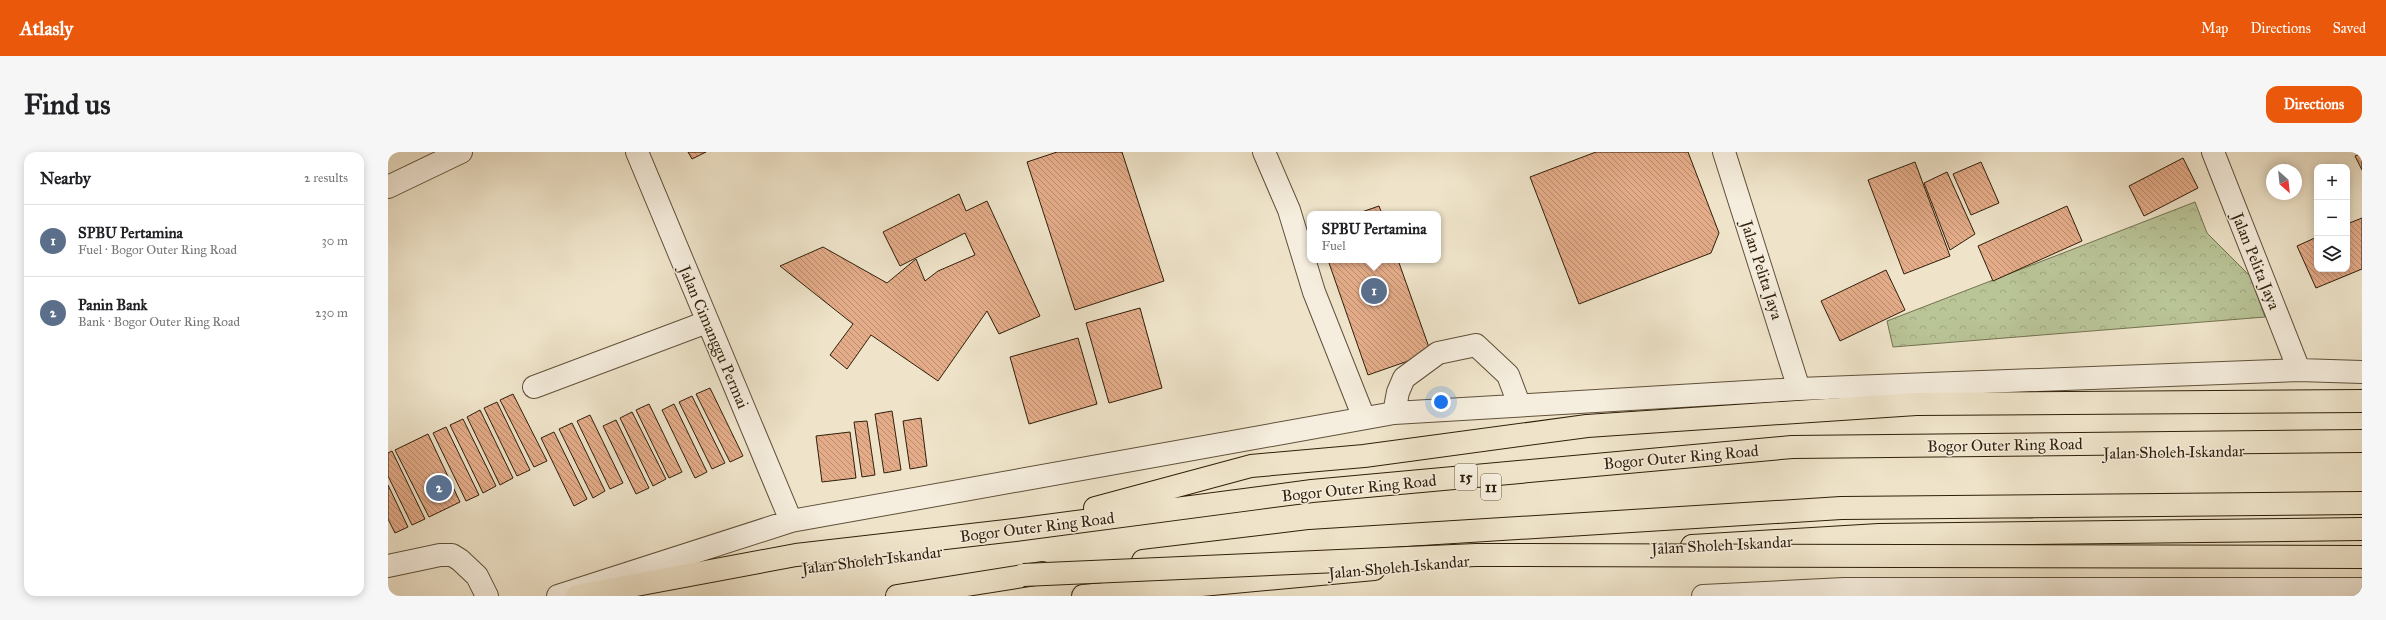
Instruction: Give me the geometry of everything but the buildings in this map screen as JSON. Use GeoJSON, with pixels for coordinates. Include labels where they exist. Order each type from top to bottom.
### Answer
{"type":"FeatureCollection","features":[{"type":"Feature","properties":{"kind":"highway"},"geometry":{"type":"LineString","coordinates":[[1014,530],[1251,466],[1364,456],[1587,426],[1916,404],[2362,401]]}},
{"type":"Feature","properties":{"kind":"highway","name":"Bogor Outer Ring Road"},"geometry":{"type":"LineString","coordinates":[[577,596],[796,555],[1014,530],[1312,491],[1792,447],[2362,441]]}},
{"type":"Feature","properties":{"kind":"highway","name":"Jalan Sholeh Iskandar"},"geometry":{"type":"LineString","coordinates":[[626,596],[824,565],[1229,515],[1728,464],[2025,454],[2362,452]]}},
{"type":"Feature","properties":{"kind":"highway"},"geometry":{"type":"LineString","coordinates":[[897,596],[1022,575],[1310,541],[1841,508],[2362,502]]}},
{"type":"Feature","properties":{"kind":"highway","name":"Jalan Sholeh Iskandar"},"geometry":{"type":"LineString","coordinates":[[1083,596],[1500,557],[1879,535],[2362,529]]}},
{"type":"Feature","properties":{"kind":"highway"},"geometry":{"type":"LineString","coordinates":[[1022,575],[1476,555],[2362,557]]}},
{"type":"Feature","properties":{"kind":"street"},"geometry":{"type":"LineString","coordinates":[[388,187],[461,152]]}},
{"type":"Feature","properties":{"kind":"street","name":"Jalan Cimanggu Permai"},"geometry":{"type":"LineString","coordinates":[[637,152],[791,521]]}},
{"type":"Feature","properties":{"kind":"street"},"geometry":{"type":"LineString","coordinates":[[1264,152],[1289,210],[1314,292],[1364,418]]}},
{"type":"Feature","properties":{"kind":"street","name":"Jalan Pelita Jaya"},"geometry":{"type":"LineString","coordinates":[[1724,152],[1799,389]]}},
{"type":"Feature","properties":{"kind":"street","name":"Jalan Pelita Jaya"},"geometry":{"type":"LineString","coordinates":[[2213,152],[2299,370]]}},
{"type":"Feature","properties":{"kind":"street"},"geometry":{"type":"LineString","coordinates":[[534,387],[707,322]]}},
{"type":"Feature","properties":{"kind":"street"},"geometry":{"type":"LineString","coordinates":[[1394,413],[1398,392],[1404,378],[1438,353],[1476,345],[1508,375],[1519,404]]}},
{"type":"Feature","properties":{"kind":"street"},"geometry":{"type":"LineString","coordinates":[[558,596],[791,521],[1394,413],[1519,404],[1799,389],[2299,370],[2362,372]]}},
{"type":"Feature","properties":{"kind":"street"},"geometry":{"type":"LineString","coordinates":[[388,566],[440,555],[452,555],[465,564],[477,576],[487,596]]}},
{"type":"Feature","properties":{"kind":"street"},"geometry":{"type":"LineString","coordinates":[[1703,596],[1844,589],[2301,593],[2362,589]]}},
{"type":"Feature","properties":{"kind":"green space"},"geometry":{"type":"Polygon","coordinates":[[[2195,202],[2207,233],[2250,276],[2265,317],[1893,347],[1887,321],[2195,202]]]}},
{"type":"Feature","properties":{"kind":"place","name":"SPBU Pertamina"},"geometry":{"type":"Point","coordinates":[1374,291]}},
{"type":"Feature","properties":{"kind":"place","name":"Panin Bank"},"geometry":{"type":"Point","coordinates":[439,488]}}]}
